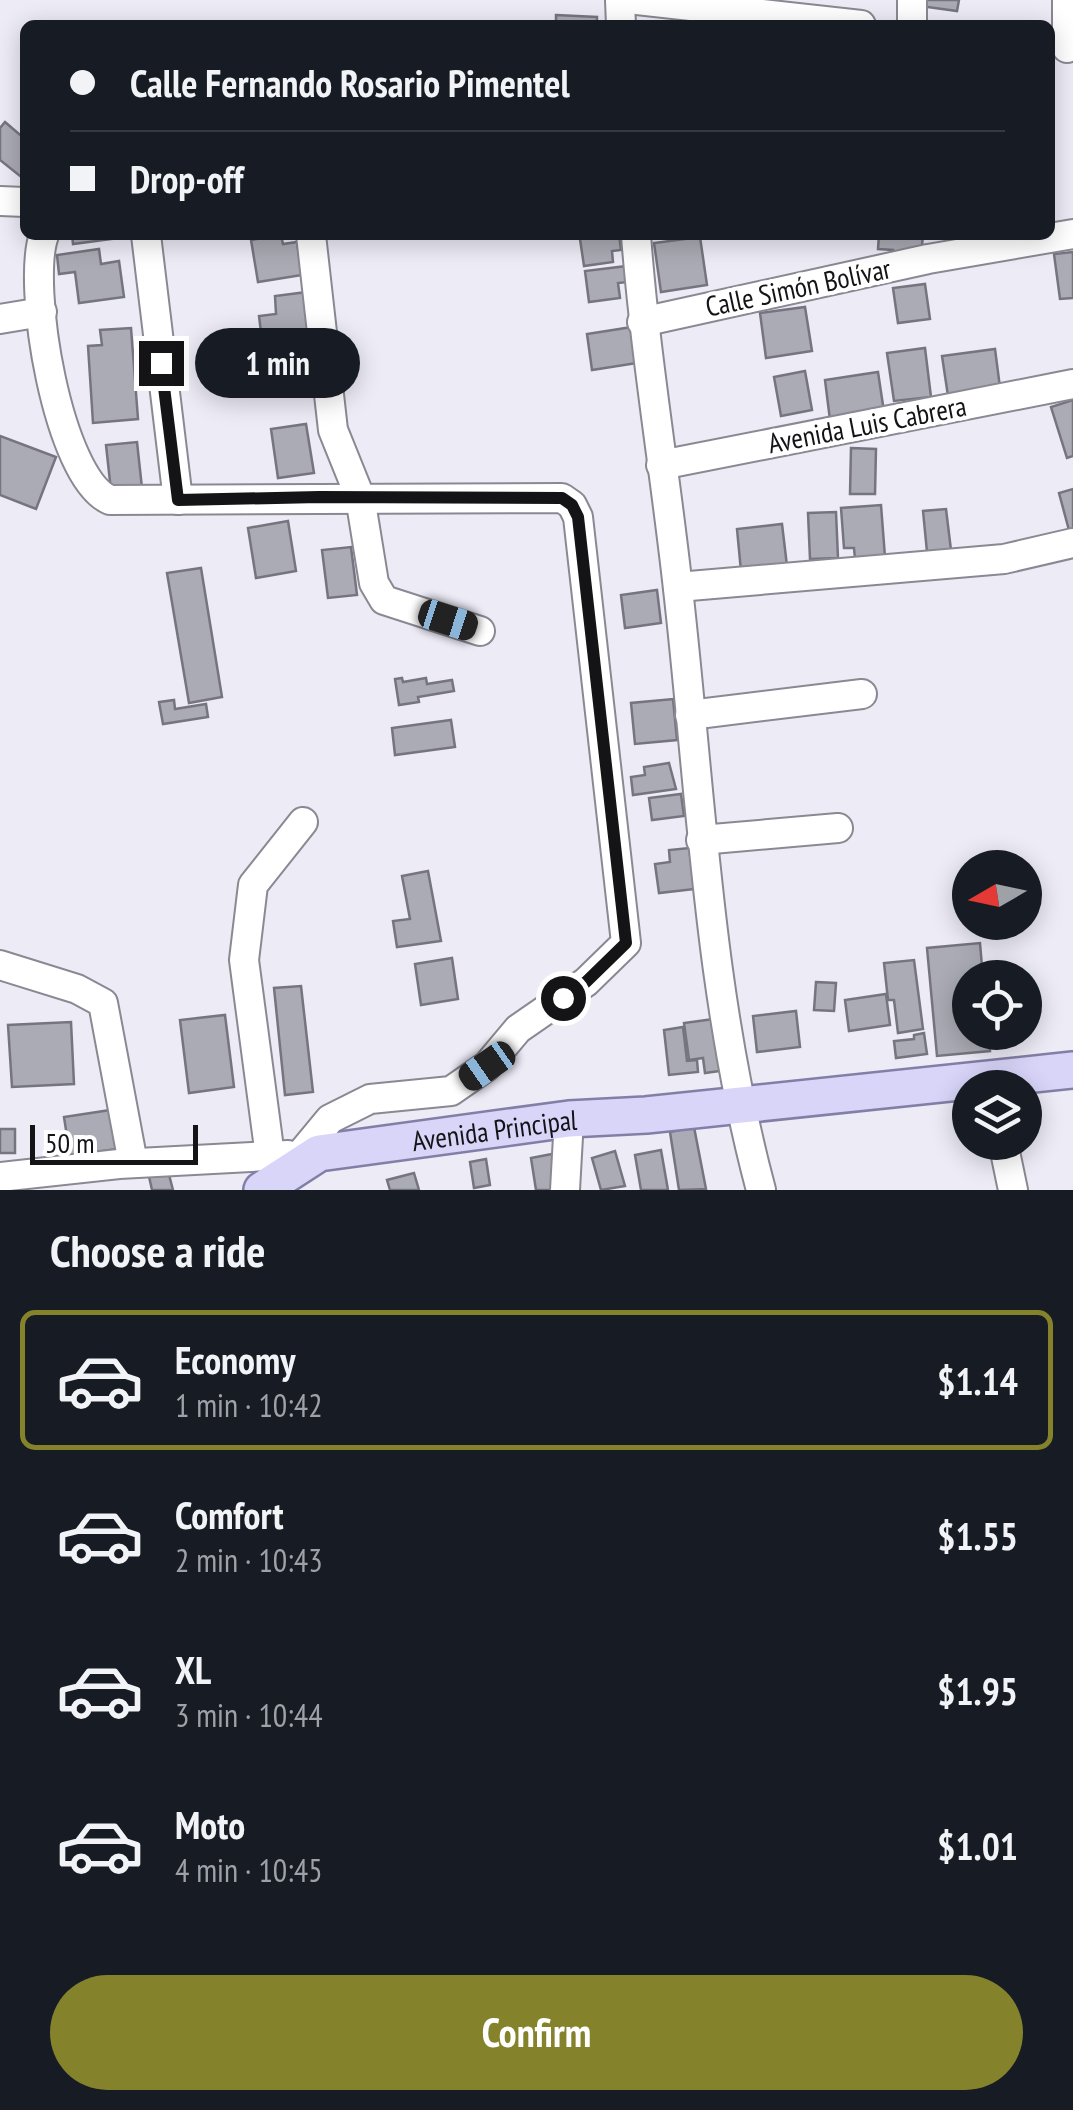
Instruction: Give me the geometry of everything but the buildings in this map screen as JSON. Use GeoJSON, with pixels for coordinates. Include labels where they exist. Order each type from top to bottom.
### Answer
{"type":"FeatureCollection","features":[{"type":"Feature","properties":{"kind":"main road","name":"Avenida Principal"},"geometry":{"type":"LineString","coordinates":[[1042,1075],[1073,1070]]}},
{"type":"Feature","properties":{"kind":"main road","name":"Avenida Principal"},"geometry":{"type":"LineString","coordinates":[[262,1190],[310,1154],[569,1119],[952,1086]]}},
{"type":"Feature","properties":{"kind":"street"},"geometry":{"type":"LineString","coordinates":[[636,0],[767,7],[835,20]]}},
{"type":"Feature","properties":{"kind":"street"},"geometry":{"type":"LineString","coordinates":[[1063,48],[1066,0]]}},
{"type":"Feature","properties":{"kind":"street"},"geometry":{"type":"LineString","coordinates":[[0,1177],[133,1164],[310,1154],[330,1119],[370,1099],[451,1091],[487,1066],[518,1028],[586,982],[626,943],[578,517],[572,505],[562,498],[110,500],[91,488],[63,429],[42,312],[44,240]]}},
{"type":"Feature","properties":{"kind":"street"},"geometry":{"type":"LineString","coordinates":[[147,240],[178,500]]}},
{"type":"Feature","properties":{"kind":"street"},"geometry":{"type":"LineString","coordinates":[[312,240],[333,430],[360,498],[374,584],[384,600],[480,631]]}},
{"type":"Feature","properties":{"kind":"street"},"geometry":{"type":"LineString","coordinates":[[636,240],[642,322],[678,588],[701,840],[738,1105],[762,1190]]}},
{"type":"Feature","properties":{"kind":"street","name":"Calle Simón Bolívar"},"geometry":{"type":"LineString","coordinates":[[642,322],[909,262],[1038,240]]}},
{"type":"Feature","properties":{"kind":"street"},"geometry":{"type":"LineString","coordinates":[[0,319],[42,312]]}},
{"type":"Feature","properties":{"kind":"street","name":"Avenida Luis Cabrera"},"geometry":{"type":"LineString","coordinates":[[662,465],[1073,384]]}},
{"type":"Feature","properties":{"kind":"street"},"geometry":{"type":"LineString","coordinates":[[678,588],[1004,559],[1073,543]]}},
{"type":"Feature","properties":{"kind":"street"},"geometry":{"type":"LineString","coordinates":[[690,714],[862,694]]}},
{"type":"Feature","properties":{"kind":"street"},"geometry":{"type":"LineString","coordinates":[[270,1156],[244,960],[253,885],[303,822]]}},
{"type":"Feature","properties":{"kind":"street"},"geometry":{"type":"LineString","coordinates":[[701,840],[838,828]]}},
{"type":"Feature","properties":{"kind":"street"},"geometry":{"type":"LineString","coordinates":[[0,965],[77,989],[103,1003],[133,1164]]}},
{"type":"Feature","properties":{"kind":"street"},"geometry":{"type":"LineString","coordinates":[[565,1190],[569,1119]]}},
{"type":"Feature","properties":{"kind":"street"},"geometry":{"type":"LineString","coordinates":[[1007,1160],[1013,1190]]}},
{"type":"Feature","properties":{"kind":"route"},"geometry":{"type":"LineString","coordinates":[[161,363],[178,500],[562,498],[572,505],[578,517],[626,943],[586,982],[563,998]]}}]}
